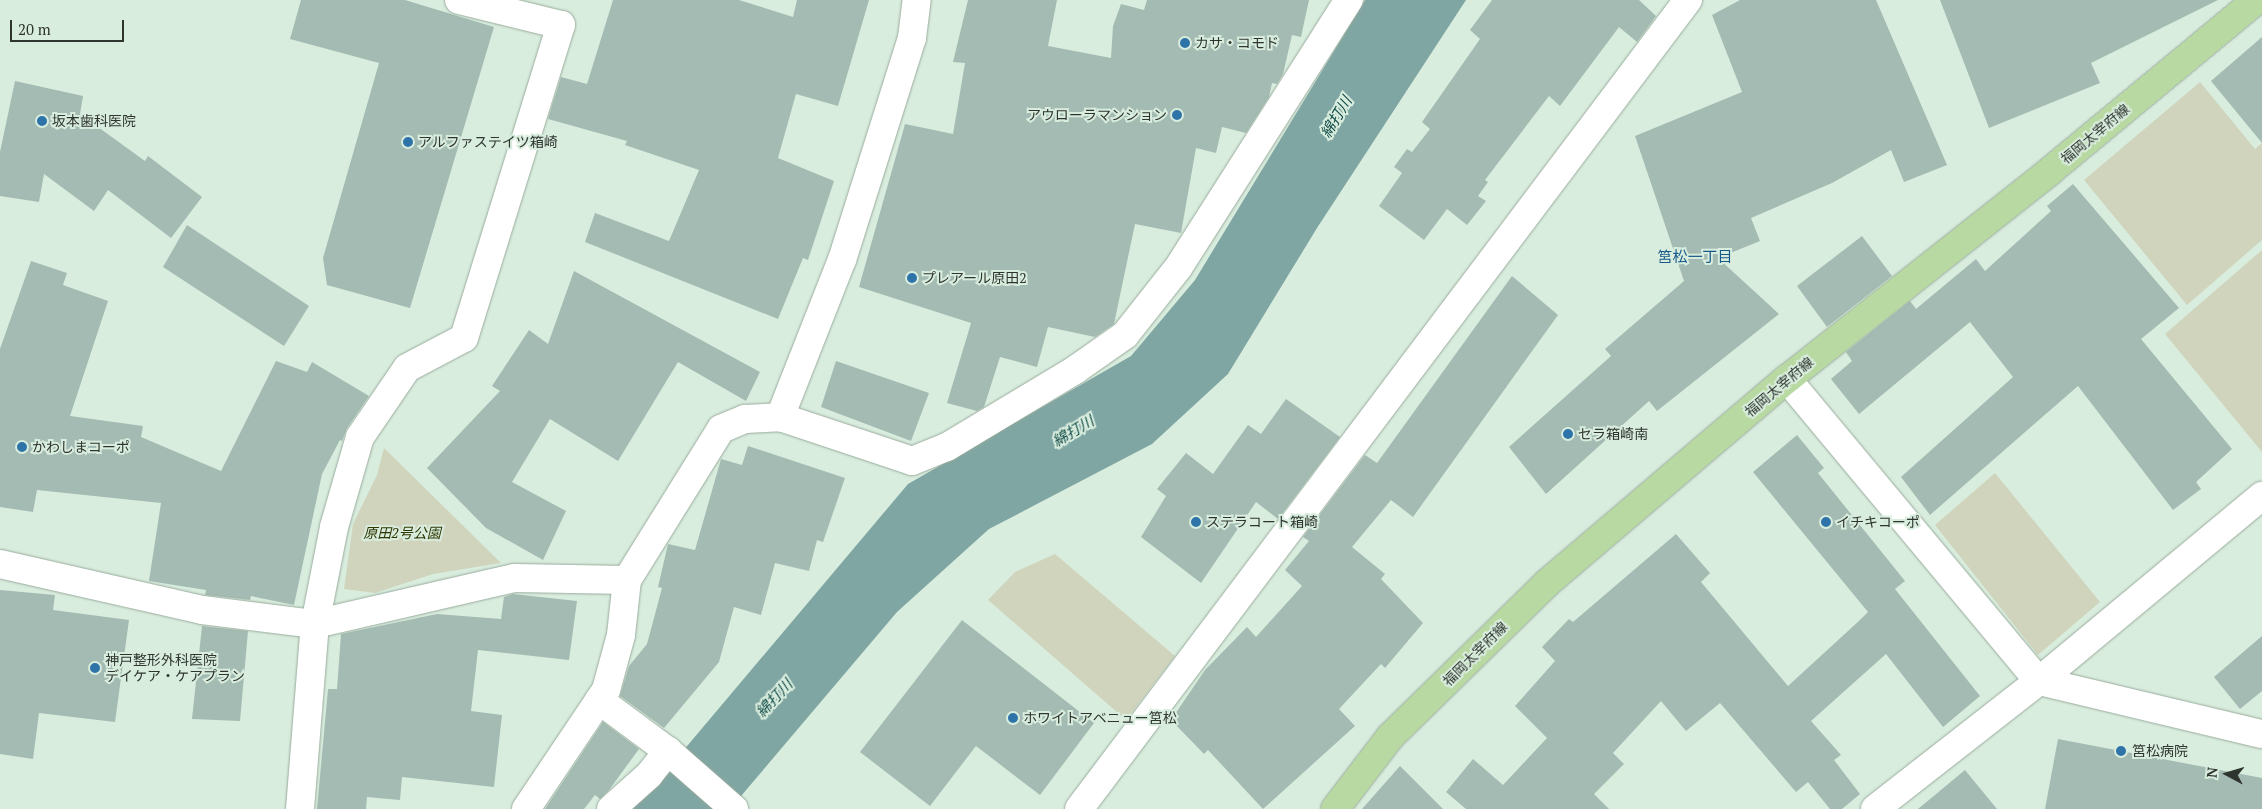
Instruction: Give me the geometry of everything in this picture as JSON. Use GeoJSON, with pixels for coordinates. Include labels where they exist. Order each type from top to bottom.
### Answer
{"type":"FeatureCollection","features":[{"type":"Feature","properties":{"kind":"main road","name":"福岡太宰府線"},"geometry":{"type":"LineString","coordinates":[[1334,809],[1390,737],[1546,583],[1787,379],[2050,171],[2257,0]]}},
{"type":"Feature","properties":{"kind":"street"},"geometry":{"type":"LineString","coordinates":[[300,809],[315,624],[334,526],[360,437],[407,368],[464,338],[561,25],[502,5],[459,0]]}},
{"type":"Feature","properties":{"kind":"street"},"geometry":{"type":"LineString","coordinates":[[780,417],[842,260],[912,38],[917,0]]}},
{"type":"Feature","properties":{"kind":"street"},"geometry":{"type":"LineString","coordinates":[[526,809],[606,690],[621,635],[626,580],[721,429],[745,419],[780,417],[912,461],[956,442],[1075,370],[1125,335],[1178,268],[1349,0]]}},
{"type":"Feature","properties":{"kind":"street"},"geometry":{"type":"LineString","coordinates":[[1079,809],[1688,0]]}},
{"type":"Feature","properties":{"kind":"street"},"geometry":{"type":"LineString","coordinates":[[1787,379],[2039,681],[2262,734]]}},
{"type":"Feature","properties":{"kind":"street"},"geometry":{"type":"LineString","coordinates":[[1875,809],[2039,681],[2262,496]]}},
{"type":"Feature","properties":{"kind":"street"},"geometry":{"type":"LineString","coordinates":[[0,564],[202,610],[315,624],[516,578],[626,580]]}},
{"type":"Feature","properties":{"kind":"street"},"geometry":{"type":"LineString","coordinates":[[599,700],[668,751],[734,809]]}},
{"type":"Feature","properties":{"kind":"street"},"geometry":{"type":"LineString","coordinates":[[611,809],[649,775],[668,751]]}},
{"type":"Feature","properties":{"kind":"green space"},"geometry":{"type":"Polygon","coordinates":[[[2200,82],[2255,149],[2262,143],[2262,240],[2187,305],[2084,180],[2200,82]]]}},
{"type":"Feature","properties":{"kind":"green space"},"geometry":{"type":"Polygon","coordinates":[[[2262,250],[2262,452],[2165,334],[2262,250]]]}},
{"type":"Feature","properties":{"kind":"green space","name":"原田2号公園"},"geometry":{"type":"Polygon","coordinates":[[[384,448],[501,563],[433,574],[375,593],[344,589],[353,524],[377,475],[384,448]]]}},
{"type":"Feature","properties":{"kind":"green space"},"geometry":{"type":"Polygon","coordinates":[[[1995,473],[2100,602],[2038,655],[1935,525],[1995,473]]]}},
{"type":"Feature","properties":{"kind":"green space"},"geometry":{"type":"Polygon","coordinates":[[[1055,554],[1175,656],[1126,720],[988,600],[1015,572],[1055,554]]]}},
{"type":"Feature","properties":{"kind":"water","name":"綿打川"},"geometry":{"type":"Polygon","coordinates":[[[1365,0],[1466,0],[1317,228],[1228,374],[1152,444],[989,529],[897,612],[730,809],[629,809],[645,796],[908,484],[1131,356],[1195,280],[1365,0]]]}},
{"type":"Feature","properties":{"kind":"building","name":"アルファステイツ箱崎"},"geometry":{"type":"Polygon","coordinates":[[[301,0],[405,0],[494,27],[410,308],[327,285],[323,258],[379,63],[290,39],[301,0]]]}},
{"type":"Feature","properties":{"kind":"building"},"geometry":{"type":"Polygon","coordinates":[[[613,0],[739,0],[793,17],[797,0],[869,0],[838,106],[796,94],[778,158],[834,181],[808,260],[803,258],[778,319],[585,242],[595,213],[669,241],[699,170],[625,145],[627,141],[548,119],[561,77],[587,84],[613,0]]]}},
{"type":"Feature","properties":{"kind":"building"},"geometry":{"type":"Polygon","coordinates":[[[968,0],[1057,0],[1048,46],[1111,58],[1113,26],[1121,4],[1144,10],[1147,0],[1309,0],[1301,37],[1292,35],[1283,74],[1277,84],[1272,83],[1269,97],[1246,133],[1222,127],[1216,153],[1196,148],[1181,233],[1135,224],[1114,324],[1095,337],[1048,327],[1037,367],[1000,357],[984,407],[977,411],[947,403],[971,323],[859,287],[905,124],[953,134],[965,63],[953,62],[968,0]]]}},
{"type":"Feature","properties":{"kind":"building"},"geometry":{"type":"Polygon","coordinates":[[[1492,0],[1639,0],[1656,16],[1637,42],[1619,27],[1560,106],[1549,96],[1485,180],[1488,182],[1478,196],[1486,201],[1467,225],[1447,209],[1424,240],[1379,206],[1402,173],[1394,167],[1407,149],[1412,152],[1430,129],[1422,122],[1480,39],[1470,30],[1492,0]]]}},
{"type":"Feature","properties":{"kind":"building"},"geometry":{"type":"Polygon","coordinates":[[[1740,0],[1876,0],[1947,165],[1904,182],[1891,150],[1832,183],[1751,218],[1760,241],[1718,258],[1779,314],[1657,411],[1649,401],[1546,494],[1509,447],[1611,356],[1605,349],[1684,281],[1635,136],[1742,92],[1712,15],[1740,0]]]}},
{"type":"Feature","properties":{"kind":"building"},"geometry":{"type":"Polygon","coordinates":[[[1940,0],[2218,0],[2091,63],[2100,83],[1989,128],[1940,0]]]}},
{"type":"Feature","properties":{"kind":"building"},"geometry":{"type":"Polygon","coordinates":[[[2262,37],[2262,143],[2211,81],[2262,37]]]}},
{"type":"Feature","properties":{"kind":"building"},"geometry":{"type":"Polygon","coordinates":[[[15,81],[83,96],[80,114],[145,161],[148,156],[202,197],[171,238],[108,190],[94,211],[44,174],[39,202],[0,196],[0,152],[15,81]]]}},
{"type":"Feature","properties":{"kind":"building"},"geometry":{"type":"Polygon","coordinates":[[[2073,184],[2179,308],[2141,339],[2232,449],[2196,482],[2201,489],[2173,510],[2078,386],[1930,515],[1901,477],[2013,377],[1970,322],[1859,414],[1831,379],[1852,361],[1846,352],[1910,301],[1916,309],[1976,259],[1985,271],[2051,211],[2047,206],[2073,184]]]}},
{"type":"Feature","properties":{"kind":"building"},"geometry":{"type":"Polygon","coordinates":[[[187,225],[309,306],[284,346],[163,267],[187,225]]]}},
{"type":"Feature","properties":{"kind":"building"},"geometry":{"type":"Polygon","coordinates":[[[1862,236],[1892,276],[1827,327],[1797,286],[1862,236]]]}},
{"type":"Feature","properties":{"kind":"building"},"geometry":{"type":"Polygon","coordinates":[[[31,261],[67,273],[63,285],[108,301],[70,416],[143,426],[141,437],[221,471],[276,361],[307,372],[312,362],[369,396],[347,428],[342,441],[340,440],[322,474],[294,605],[251,596],[250,600],[205,595],[206,590],[149,581],[161,503],[37,490],[33,512],[0,507],[0,349],[31,261]]]}},
{"type":"Feature","properties":{"kind":"building"},"geometry":{"type":"Polygon","coordinates":[[[574,271],[760,372],[746,401],[678,362],[618,461],[550,419],[512,482],[566,511],[543,560],[486,528],[427,468],[500,391],[492,386],[529,330],[548,344],[574,271]]]}},
{"type":"Feature","properties":{"kind":"building"},"geometry":{"type":"Polygon","coordinates":[[[1512,276],[1558,315],[1413,517],[1391,500],[1352,547],[1385,574],[1381,579],[1423,623],[1385,668],[1381,664],[1339,709],[1355,726],[1263,809],[1208,750],[1204,754],[1171,720],[1205,670],[1247,627],[1256,637],[1302,586],[1285,570],[1309,541],[1303,537],[1365,455],[1377,463],[1512,276]]]}},
{"type":"Feature","properties":{"kind":"building"},"geometry":{"type":"Polygon","coordinates":[[[836,361],[929,393],[911,441],[821,407],[836,361]]]}},
{"type":"Feature","properties":{"kind":"building"},"geometry":{"type":"Polygon","coordinates":[[[1286,399],[1340,437],[1278,519],[1256,502],[1201,583],[1141,537],[1166,496],[1157,489],[1186,453],[1213,474],[1248,425],[1261,434],[1286,399]]]}},
{"type":"Feature","properties":{"kind":"building"},"geometry":{"type":"Polygon","coordinates":[[[1797,435],[1824,468],[1818,473],[1905,581],[1895,589],[1980,696],[1943,727],[1886,654],[1811,721],[1841,755],[1834,760],[1860,794],[1842,809],[1830,809],[1808,782],[1796,792],[1720,703],[1686,731],[1661,701],[1613,753],[1624,764],[1594,794],[1609,809],[1466,809],[1446,792],[1473,759],[1503,785],[1547,738],[1515,706],[1555,661],[1542,647],[1569,619],[1573,622],[1676,534],[1710,573],[1701,582],[1788,686],[1868,612],[1753,472],[1797,435]]]}},
{"type":"Feature","properties":{"kind":"building"},"geometry":{"type":"Polygon","coordinates":[[[748,446],[845,478],[823,542],[817,540],[809,571],[775,563],[761,615],[734,607],[719,662],[664,728],[620,696],[629,666],[647,644],[662,588],[658,587],[668,544],[695,550],[721,459],[742,465],[748,446]]]}},
{"type":"Feature","properties":{"kind":"building"},"geometry":{"type":"Polygon","coordinates":[[[0,590],[55,595],[53,610],[129,620],[115,722],[39,713],[33,759],[0,754],[0,590]]]}},
{"type":"Feature","properties":{"kind":"building"},"geometry":{"type":"Polygon","coordinates":[[[513,594],[577,601],[569,660],[478,650],[471,711],[502,715],[494,787],[402,777],[400,800],[367,797],[366,809],[317,809],[328,689],[337,689],[341,634],[437,614],[501,619],[504,597],[513,594]]]}},
{"type":"Feature","properties":{"kind":"building","name":"ホワイトアベニュー筥松"},"geometry":{"type":"Polygon","coordinates":[[[962,620],[1094,723],[1040,795],[976,746],[930,806],[860,752],[962,620]]]}},
{"type":"Feature","properties":{"kind":"building"},"geometry":{"type":"Polygon","coordinates":[[[202,626],[248,631],[240,721],[192,719],[202,626]]]}},
{"type":"Feature","properties":{"kind":"building"},"geometry":{"type":"Polygon","coordinates":[[[2262,636],[2262,691],[2240,709],[2214,677],[2262,636]]]}},
{"type":"Feature","properties":{"kind":"building"},"geometry":{"type":"Polygon","coordinates":[[[603,722],[639,749],[609,790],[600,799],[595,795],[584,809],[545,809],[603,722]]]}},
{"type":"Feature","properties":{"kind":"building","name":"筥松病院"},"geometry":{"type":"Polygon","coordinates":[[[2058,739],[2262,778],[2262,809],[2045,809],[2058,739]]]}},
{"type":"Feature","properties":{"kind":"building"},"geometry":{"type":"Polygon","coordinates":[[[1400,766],[1443,809],[1362,809],[1400,766]]]}},
{"type":"Feature","properties":{"kind":"building"},"geometry":{"type":"Polygon","coordinates":[[[1965,770],[1997,809],[1918,809],[1965,770]]]}},
{"type":"Feature","properties":{"kind":"place","name":"カサ・コモド"},"geometry":{"type":"Point","coordinates":[1185,43]}},
{"type":"Feature","properties":{"kind":"place","name":"アウローラマンション"},"geometry":{"type":"Point","coordinates":[1177,115]}},
{"type":"Feature","properties":{"kind":"place","name":"坂本歯科医院"},"geometry":{"type":"Point","coordinates":[42,121]}},
{"type":"Feature","properties":{"kind":"place","name":"アルファステイツ箱崎"},"geometry":{"type":"Point","coordinates":[408,142]}},
{"type":"Feature","properties":{"kind":"place","name":"プレアール原田2"},"geometry":{"type":"Point","coordinates":[912,278]}},
{"type":"Feature","properties":{"kind":"place","name":"セラ箱崎南"},"geometry":{"type":"Point","coordinates":[1568,434]}},
{"type":"Feature","properties":{"kind":"place","name":"かわしまコーポ"},"geometry":{"type":"Point","coordinates":[22,447]}},
{"type":"Feature","properties":{"kind":"place","name":"ステラコート箱崎"},"geometry":{"type":"Point","coordinates":[1196,522]}},
{"type":"Feature","properties":{"kind":"place","name":"イチキコーポ"},"geometry":{"type":"Point","coordinates":[1826,522]}},
{"type":"Feature","properties":{"kind":"place","name":"神戸整形外科医院 デイケア・ケアプラン"},"geometry":{"type":"Point","coordinates":[95,668]}},
{"type":"Feature","properties":{"kind":"place","name":"ホワイトアベニュー筥松"},"geometry":{"type":"Point","coordinates":[1013,718]}},
{"type":"Feature","properties":{"kind":"place","name":"筥松病院"},"geometry":{"type":"Point","coordinates":[2121,751]}},
{"type":"Feature","properties":{"kind":"district","name":"筥松一丁目"},"geometry":{"type":"Point","coordinates":[1695,257]}}]}
